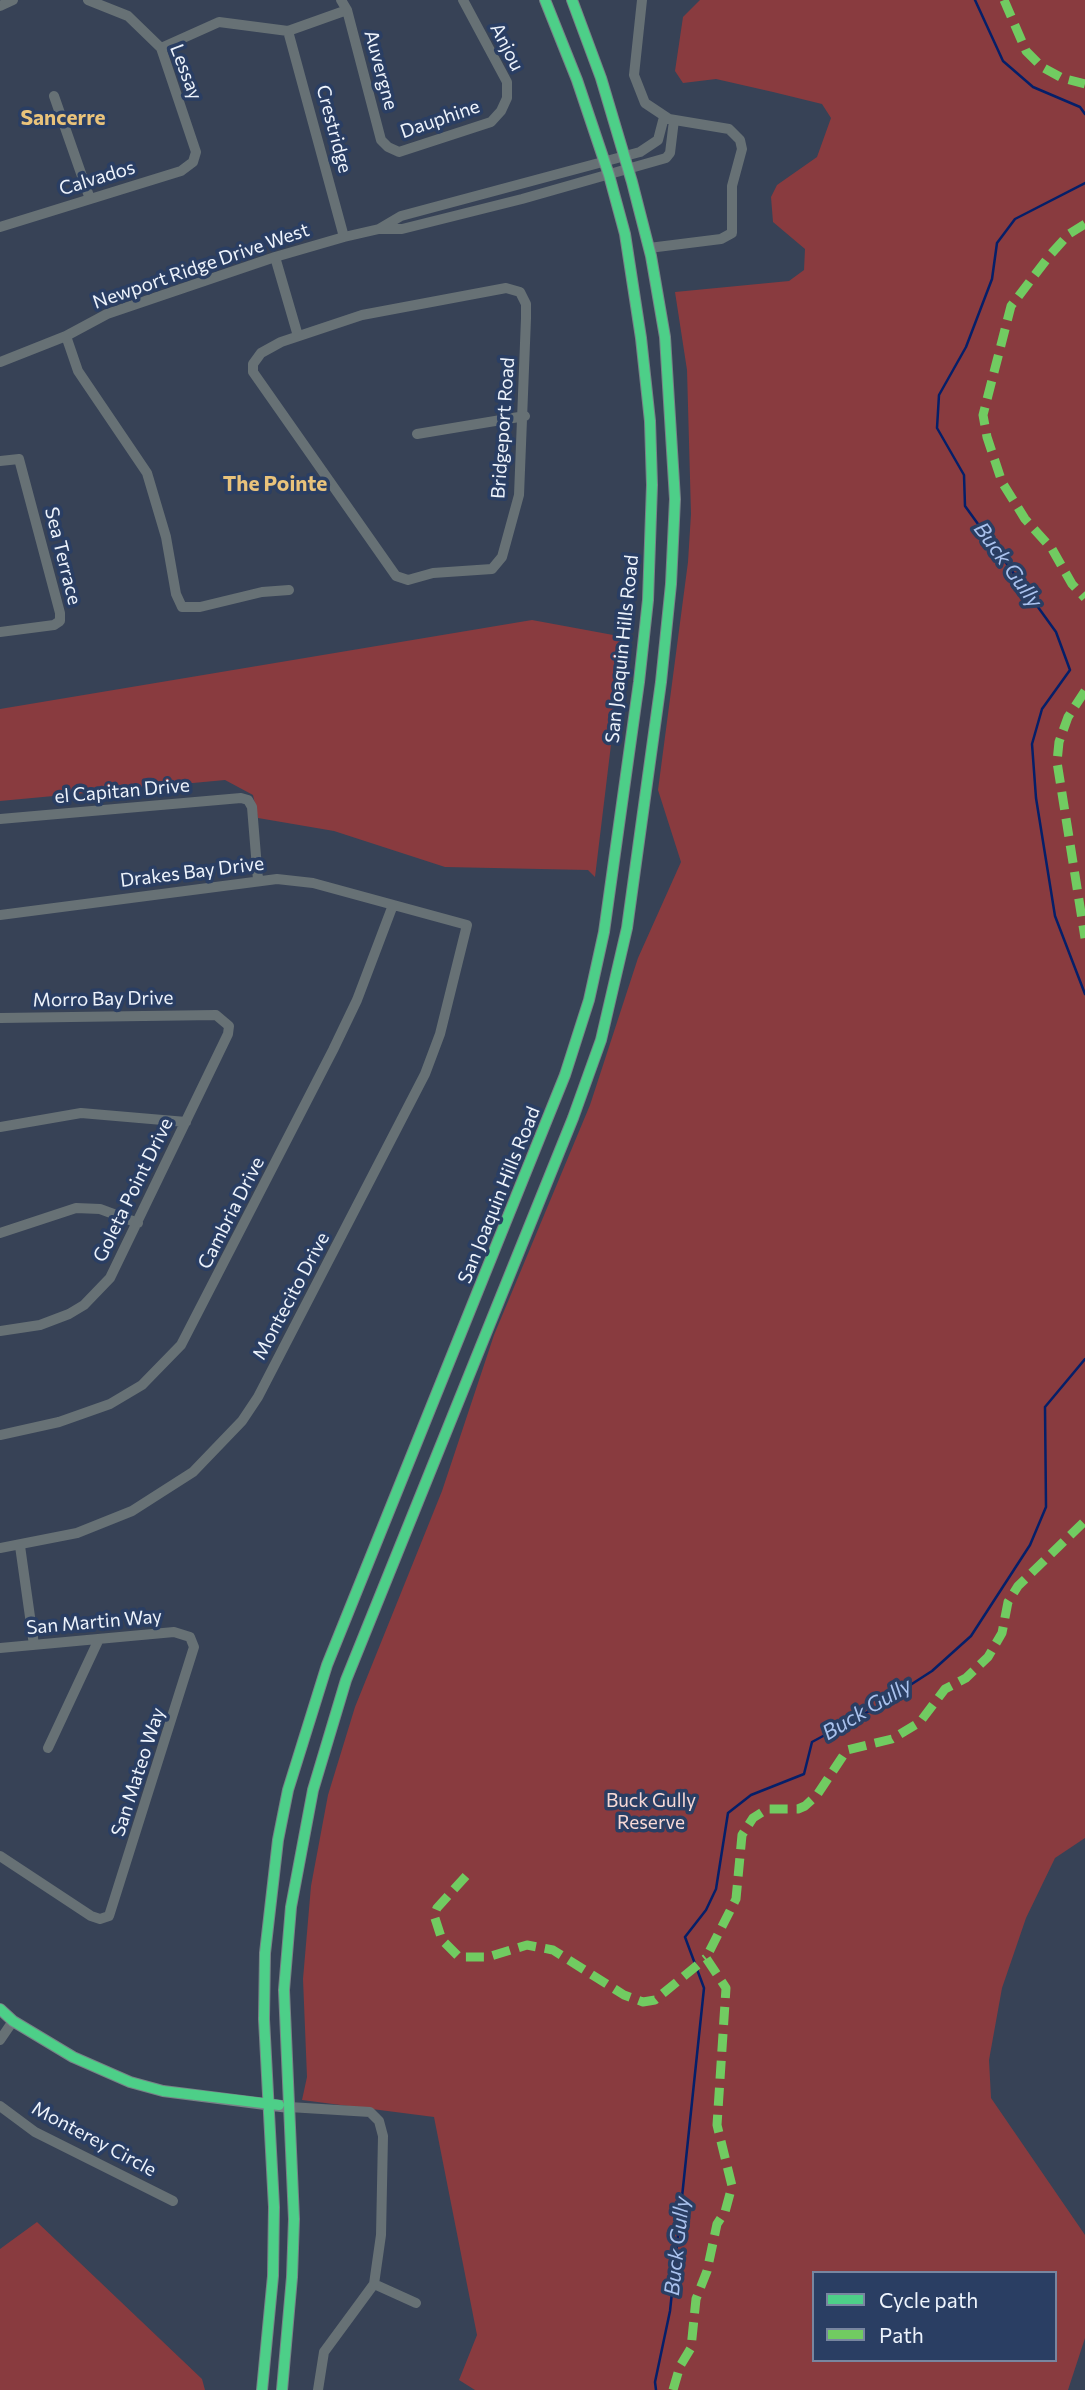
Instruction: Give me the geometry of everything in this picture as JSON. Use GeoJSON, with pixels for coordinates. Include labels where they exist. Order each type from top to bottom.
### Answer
{"type":"FeatureCollection","features":[{"type":"Feature","properties":{"kind":"main road","name":"San Joaquin Hills Road"},"geometry":{"type":"LineString","coordinates":[[262,2390],[273,2276],[274,2207],[267,2104],[265,1953],[278,1840],[288,1790],[327,1665],[565,1075],[589,1000],[604,932],[648,600],[652,485],[650,421],[625,234],[578,80],[545,0]]}},
{"type":"Feature","properties":{"kind":"main road","name":"San Joaquin Hills Road"},"geometry":{"type":"LineString","coordinates":[[282,2390],[293,2242],[284,1990],[291,1907],[316,1778],[346,1680],[573,1118],[601,1040],[622,959],[661,682],[671,584],[675,499],[672,416],[665,337],[649,248],[629,170],[601,78],[572,0]]}},
{"type":"Feature","properties":{"kind":"main road"},"geometry":{"type":"LineString","coordinates":[[0,2009],[13,2021],[73,2057],[130,2082],[163,2091],[289,2107]]}},
{"type":"Feature","properties":{"kind":"street"},"geometry":{"type":"LineString","coordinates":[[0,6],[13,0]]}},
{"type":"Feature","properties":{"kind":"street","name":"Lessay"},"geometry":{"type":"LineString","coordinates":[[88,0],[128,16],[162,48],[196,152]]}},
{"type":"Feature","properties":{"kind":"street","name":"Auvergne"},"geometry":{"type":"LineString","coordinates":[[341,0],[347,10],[381,140],[388,148]]}},
{"type":"Feature","properties":{"kind":"street","name":"Anjou"},"geometry":{"type":"LineString","coordinates":[[463,0],[507,82],[507,98],[501,111]]}},
{"type":"Feature","properties":{"kind":"street"},"geometry":{"type":"LineString","coordinates":[[642,0],[636,85],[645,103],[669,119],[723,126],[740,140],[743,156],[732,186],[734,227],[728,237],[649,248]]}},
{"type":"Feature","properties":{"kind":"street"},"geometry":{"type":"LineString","coordinates":[[162,48],[219,22],[288,31],[347,10]]}},
{"type":"Feature","properties":{"kind":"street","name":"Crestridge"},"geometry":{"type":"LineString","coordinates":[[288,31],[344,237]]}},
{"type":"Feature","properties":{"kind":"street"},"geometry":{"type":"LineString","coordinates":[[54,96],[90,199]]}},
{"type":"Feature","properties":{"kind":"street","name":"Dauphine"},"geometry":{"type":"LineString","coordinates":[[388,148],[399,152],[452,137],[491,122],[501,111]]}},
{"type":"Feature","properties":{"kind":"street","name":"Newport Ridge Drive West"},"geometry":{"type":"LineString","coordinates":[[379,229],[401,216],[640,152],[658,140],[669,119]]}},
{"type":"Feature","properties":{"kind":"street","name":"Newport Ridge Drive West"},"geometry":{"type":"LineString","coordinates":[[0,362],[66,336],[107,314],[275,257],[379,229],[402,229],[609,176],[666,158],[670,153],[669,119]]}},
{"type":"Feature","properties":{"kind":"street","name":"Calvados"},"geometry":{"type":"LineString","coordinates":[[0,227],[181,171],[193,162],[196,152]]}},
{"type":"Feature","properties":{"kind":"street"},"geometry":{"type":"LineString","coordinates":[[275,257],[298,336]]}},
{"type":"Feature","properties":{"kind":"street","name":"Bridgeport Road"},"geometry":{"type":"LineString","coordinates":[[513,289],[520,292],[526,304],[525,416],[519,495],[502,556],[492,569],[433,573],[408,580],[396,576],[253,372],[253,364],[261,353],[298,336],[362,315],[513,289]]}},
{"type":"Feature","properties":{"kind":"street"},"geometry":{"type":"LineString","coordinates":[[66,336],[78,371],[147,473],[166,537],[176,594],[182,607],[200,607],[262,592],[289,590]]}},
{"type":"Feature","properties":{"kind":"street"},"geometry":{"type":"LineString","coordinates":[[417,434],[525,416]]}},
{"type":"Feature","properties":{"kind":"street","name":"Sea Terrace"},"geometry":{"type":"LineString","coordinates":[[0,461],[19,458],[61,613],[60,621],[54,625],[0,632]]}},
{"type":"Feature","properties":{"kind":"street","name":"el Capitan Drive"},"geometry":{"type":"LineString","coordinates":[[0,820],[241,798],[248,800],[252,807],[258,880]]}},
{"type":"Feature","properties":{"kind":"street","name":"Drakes Bay Drive"},"geometry":{"type":"LineString","coordinates":[[0,915],[258,880],[313,883],[467,925]]}},
{"type":"Feature","properties":{"kind":"street","name":"Cambria Drive"},"geometry":{"type":"LineString","coordinates":[[0,1435],[59,1422],[110,1404],[142,1385],[181,1345],[333,1050],[357,1000],[393,905]]}},
{"type":"Feature","properties":{"kind":"street","name":"Montecito Drive"},"geometry":{"type":"LineString","coordinates":[[0,1548],[87,1530],[149,1502],[199,1467],[242,1421],[258,1397],[425,1074],[440,1034],[467,925]]}},
{"type":"Feature","properties":{"kind":"street","name":"Morro Bay Drive"},"geometry":{"type":"LineString","coordinates":[[0,1018],[207,1015]]}},
{"type":"Feature","properties":{"kind":"street","name":"Goleta Point Drive"},"geometry":{"type":"LineString","coordinates":[[0,1331],[49,1322],[84,1305],[110,1278],[228,1034],[229,1026],[224,1019],[207,1015]]}},
{"type":"Feature","properties":{"kind":"street"},"geometry":{"type":"LineString","coordinates":[[0,1127],[80,1113],[186,1122]]}},
{"type":"Feature","properties":{"kind":"street"},"geometry":{"type":"LineString","coordinates":[[0,1233],[76,1208],[100,1209],[138,1223]]}},
{"type":"Feature","properties":{"kind":"street"},"geometry":{"type":"LineString","coordinates":[[20,1546],[34,1645]]}},
{"type":"Feature","properties":{"kind":"street","name":"San Martin Way"},"geometry":{"type":"LineString","coordinates":[[0,1648],[174,1632],[190,1637]]}},
{"type":"Feature","properties":{"kind":"street","name":"San Mateo Way"},"geometry":{"type":"LineString","coordinates":[[0,1856],[91,1916],[100,1919],[109,1916],[114,1909],[192,1656],[194,1647],[190,1637]]}},
{"type":"Feature","properties":{"kind":"street"},"geometry":{"type":"LineString","coordinates":[[48,1748],[99,1639]]}},
{"type":"Feature","properties":{"kind":"street"},"geometry":{"type":"LineString","coordinates":[[0,2040],[13,2021]]}},
{"type":"Feature","properties":{"kind":"street","name":"Monterey Circle"},"geometry":{"type":"LineString","coordinates":[[0,2106],[35,2132],[173,2200]]}},
{"type":"Feature","properties":{"kind":"street"},"geometry":{"type":"LineString","coordinates":[[289,2107],[370,2112],[379,2121],[383,2136],[381,2235],[374,2284],[324,2352],[318,2390]]}},
{"type":"Feature","properties":{"kind":"street"},"geometry":{"type":"LineString","coordinates":[[374,2284],[416,2303]]}},
{"type":"Feature","properties":{"kind":"green space","name":"Buck Gully Reserve"},"geometry":{"type":"Polygon","coordinates":[[[700,0],[1085,0],[1085,1838],[1055,1858],[1026,1918],[1002,1988],[989,2060],[991,2098],[1085,2235],[1085,2338],[1068,2390],[475,2390],[459,2380],[477,2335],[434,2117],[302,2100],[307,2077],[303,1979],[311,1886],[328,1795],[355,1707],[442,1491],[494,1335],[590,1105],[638,958],[681,862],[658,790],[688,562],[691,514],[687,370],[675,292],[789,281],[804,270],[805,249],[773,222],[771,197],[777,185],[817,157],[831,118],[822,104],[716,79],[683,83],[675,71],[683,17],[700,0]]]}},
{"type":"Feature","properties":{"kind":"green space"},"geometry":{"type":"Polygon","coordinates":[[[532,620],[624,637],[595,877],[588,870],[445,867],[334,831],[258,818],[253,795],[225,780],[0,801],[0,709],[532,620]]]}},
{"type":"Feature","properties":{"kind":"green space"},"geometry":{"type":"Polygon","coordinates":[[[37,2222],[202,2379],[205,2390],[0,2390],[0,2249],[37,2222]]]}},
{"type":"Feature","properties":{"kind":"waterway","name":"Buck Gully"},"geometry":{"type":"LineString","coordinates":[[975,0],[1003,61],[1033,87],[1080,107],[1085,114]]}},
{"type":"Feature","properties":{"kind":"waterway","name":"Buck Gully"},"geometry":{"type":"LineString","coordinates":[[1085,183],[1015,219],[997,243],[992,279],[966,347],[939,395],[937,428],[964,475],[965,506],[1056,632],[1070,670],[1042,709],[1032,744],[1036,798],[1055,916],[1085,994]]}},
{"type":"Feature","properties":{"kind":"waterway","name":"Buck Gully"},"geometry":{"type":"LineString","coordinates":[[656,2390],[655,2382],[670,2311],[704,1988],[685,1937],[706,1910],[716,1889],[728,1813],[751,1795],[804,1774],[812,1742],[873,1709],[932,1671],[971,1636],[1030,1545],[1046,1507],[1045,1407],[1085,1359]]}},
{"type":"Feature","properties":{"kind":"marked path"},"geometry":{"type":"LineString","coordinates":[[1004,0],[1026,51],[1042,67],[1062,78],[1085,84]]}},
{"type":"Feature","properties":{"kind":"marked path"},"geometry":{"type":"LineString","coordinates":[[1085,224],[1069,234],[1050,255],[1011,306],[983,415],[987,437],[1002,482],[1025,519],[1052,549],[1072,584],[1085,598]]}},
{"type":"Feature","properties":{"kind":"marked path"},"geometry":{"type":"LineString","coordinates":[[1085,691],[1068,717],[1059,742],[1057,762],[1085,938]]}},
{"type":"Feature","properties":{"kind":"marked path"},"geometry":{"type":"LineString","coordinates":[[673,2390],[680,2366],[691,2348],[696,2299],[707,2271],[717,2224],[725,2212],[732,2186],[717,2125],[726,1988],[706,1958],[736,1899],[742,1835],[753,1818],[767,1809],[798,1809],[805,1806],[817,1795],[847,1750],[892,1739],[920,1722],[945,1689],[966,1678],[988,1657],[1002,1633],[1008,1602],[1018,1586],[1085,1521]]}},
{"type":"Feature","properties":{"kind":"marked path"},"geometry":{"type":"LineString","coordinates":[[466,1876],[437,1908],[434,1915],[442,1940],[459,1957],[488,1957],[527,1945],[553,1950],[624,1995],[643,2002],[655,2000],[706,1958]]}},
{"type":"Feature","properties":{"kind":"cycle path"},"geometry":{"type":"LineString","coordinates":[[262,2390],[273,2276],[274,2207],[264,2019],[265,1953],[278,1840],[288,1790],[327,1665],[565,1075],[589,1000],[604,932],[639,682],[648,600],[652,485],[650,421],[641,338],[625,234],[609,175],[577,80],[545,0]]}},
{"type":"Feature","properties":{"kind":"cycle path"},"geometry":{"type":"LineString","coordinates":[[282,2390],[294,2219],[284,1990],[291,1907],[313,1790],[346,1680],[573,1118],[601,1040],[627,928],[661,682],[671,584],[675,499],[665,337],[651,256],[632,182],[601,78],[572,0]]}},
{"type":"Feature","properties":{"kind":"cycle path"},"geometry":{"type":"LineString","coordinates":[[0,2009],[13,2021],[73,2057],[130,2082],[163,2091],[279,2105]]}},
{"type":"Feature","properties":{"kind":"district","name":"Sancerre"},"geometry":{"type":"Point","coordinates":[63,118]}},
{"type":"Feature","properties":{"kind":"district","name":"The Pointe"},"geometry":{"type":"Point","coordinates":[275,484]}}]}
